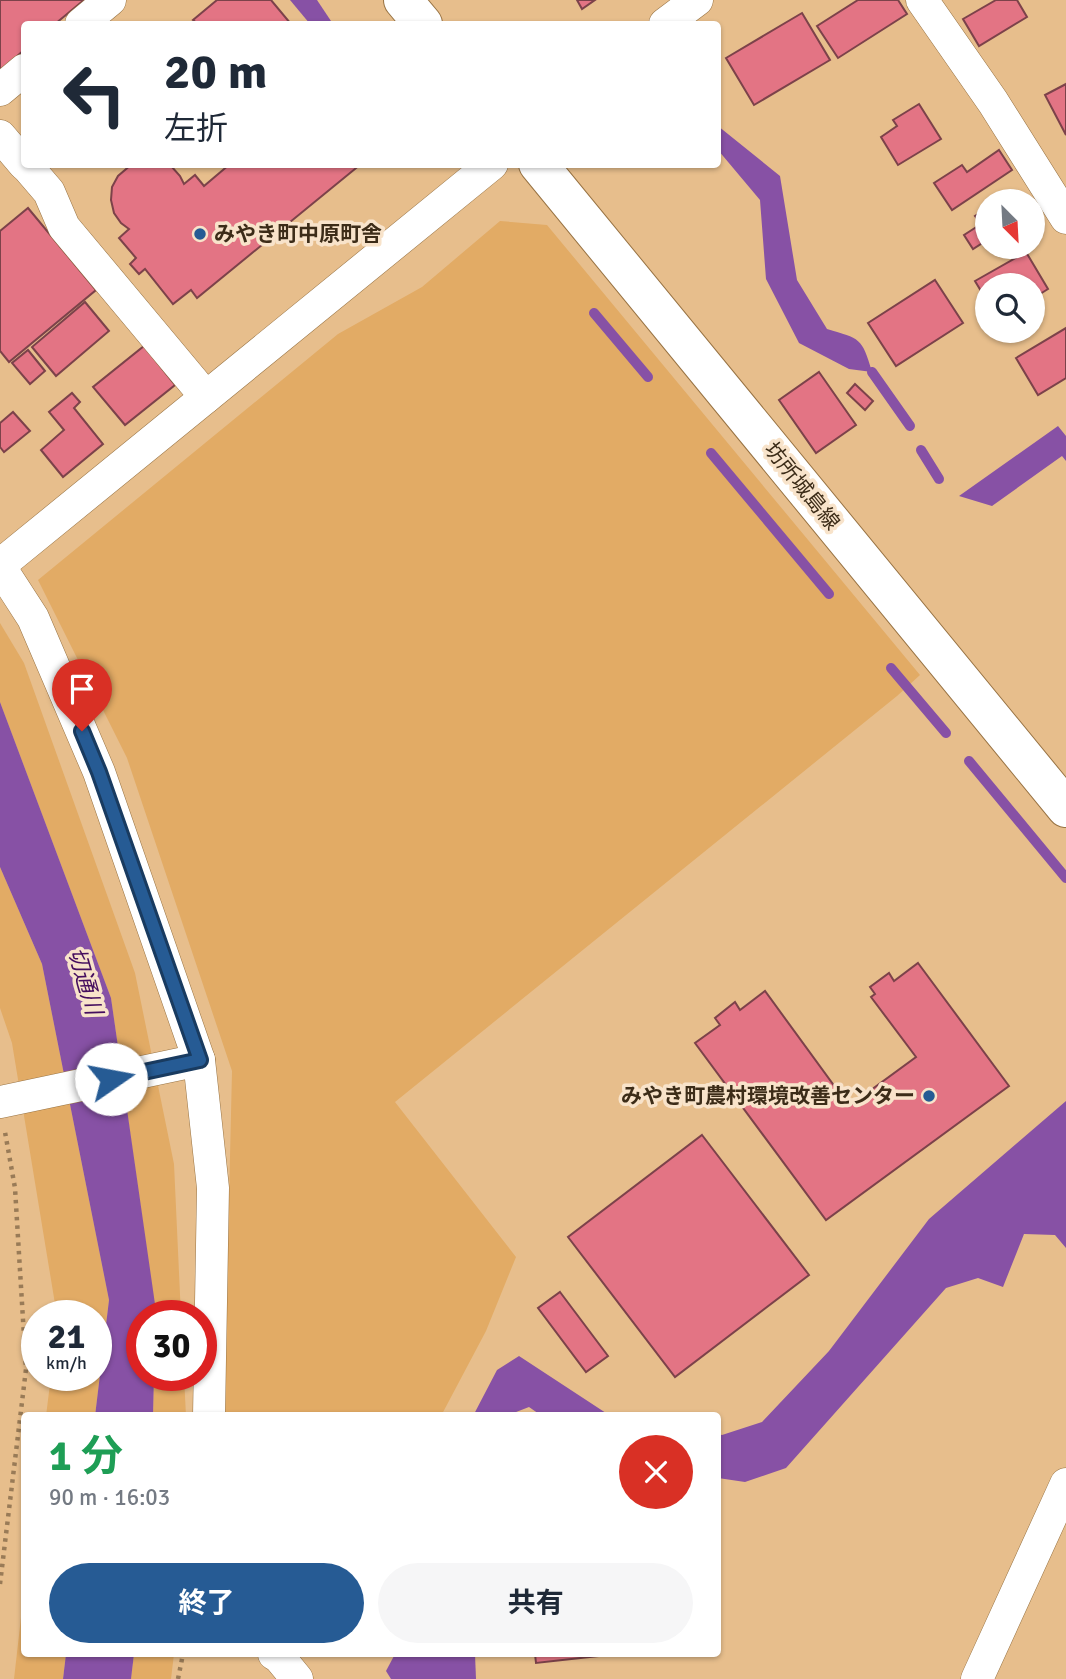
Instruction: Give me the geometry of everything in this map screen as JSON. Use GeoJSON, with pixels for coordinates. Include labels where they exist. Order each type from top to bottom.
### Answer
{"type":"FeatureCollection","features":[{"type":"Feature","properties":{"kind":"main road"},"geometry":{"type":"LineString","coordinates":[[403,0],[420,21]]}},
{"type":"Feature","properties":{"kind":"main road","name":"坊所城島線"},"geometry":{"type":"LineString","coordinates":[[541,168],[1066,807]]}},
{"type":"Feature","properties":{"kind":"street"},"geometry":{"type":"LineString","coordinates":[[84,21],[110,0]]}},
{"type":"Feature","properties":{"kind":"street"},"geometry":{"type":"LineString","coordinates":[[669,21],[697,0]]}},
{"type":"Feature","properties":{"kind":"street"},"geometry":{"type":"LineString","coordinates":[[922,0],[993,102],[1066,218]]}},
{"type":"Feature","properties":{"kind":"street"},"geometry":{"type":"LineString","coordinates":[[0,90],[21,72]]}},
{"type":"Feature","properties":{"kind":"street"},"geometry":{"type":"LineString","coordinates":[[0,136],[21,160]]}},
{"type":"Feature","properties":{"kind":"street"},"geometry":{"type":"LineString","coordinates":[[28,168],[49,192],[64,227],[206,397]]}},
{"type":"Feature","properties":{"kind":"street"},"geometry":{"type":"LineString","coordinates":[[209,1412],[213,1188],[192,1062],[99,772],[33,618],[0,566],[487,168]]}},
{"type":"Feature","properties":{"kind":"street"},"geometry":{"type":"LineString","coordinates":[[5,1107],[192,1062]]}},
{"type":"Feature","properties":{"kind":"street"},"geometry":{"type":"LineString","coordinates":[[1060,1497],[1066,1541]]}},
{"type":"Feature","properties":{"kind":"street"},"geometry":{"type":"LineString","coordinates":[[977,1679],[1060,1497]]}},
{"type":"Feature","properties":{"kind":"street"},"geometry":{"type":"LineString","coordinates":[[279,1657],[296,1679]]}},
{"type":"Feature","properties":{"kind":"path"},"geometry":{"type":"LineString","coordinates":[[0,1582],[26,1369],[15,1188],[5,1107]]}},
{"type":"Feature","properties":{"kind":"path"},"geometry":{"type":"LineString","coordinates":[[178,1679],[182,1657]]}},
{"type":"Feature","properties":{"kind":"shaded area"},"geometry":{"type":"Polygon","coordinates":[[[500,221],[547,225],[920,675],[395,1102],[516,1257],[486,1331],[443,1412],[224,1412],[232,1071],[127,758],[38,580],[338,334],[422,287],[500,221]]]}},
{"type":"Feature","properties":{"kind":"shaded area"},"geometry":{"type":"Polygon","coordinates":[[[0,623],[24,663],[135,973],[174,1164],[180,1300],[154,1300],[111,998],[0,702],[0,623]]]}},
{"type":"Feature","properties":{"kind":"shaded area"},"geometry":{"type":"Polygon","coordinates":[[[0,867],[42,964],[109,1300],[54,1300],[12,1043],[0,1008],[0,867]]]}},
{"type":"Feature","properties":{"kind":"shaded area"},"geometry":{"type":"Polygon","coordinates":[[[49,1391],[98,1391],[95,1412],[46,1412],[49,1391]]]}},
{"type":"Feature","properties":{"kind":"shaded area"},"geometry":{"type":"Polygon","coordinates":[[[154,1391],[185,1391],[186,1412],[153,1412],[154,1391]]]}},
{"type":"Feature","properties":{"kind":"shaded area"},"geometry":{"type":"Polygon","coordinates":[[[21,1617],[21,1657],[66,1657],[63,1679],[14,1679],[21,1617]]]}},
{"type":"Feature","properties":{"kind":"shaded area"},"geometry":{"type":"Polygon","coordinates":[[[134,1657],[174,1657],[171,1679],[131,1679],[134,1657]]]}},
{"type":"Feature","properties":{"kind":"water"},"geometry":{"type":"Polygon","coordinates":[[[290,0],[317,0],[331,21],[308,21],[290,0]]]}},
{"type":"Feature","properties":{"kind":"water"},"geometry":{"type":"Polygon","coordinates":[[[721,128],[780,176],[797,280],[827,329],[858,341],[872,372],[849,369],[799,343],[766,279],[760,200],[721,154],[721,128]]]}},
{"type":"Feature","properties":{"kind":"water"},"geometry":{"type":"Polygon","coordinates":[[[1058,426],[1066,436],[1066,461],[1062,456],[992,506],[959,496],[1058,426]]]}},
{"type":"Feature","properties":{"kind":"water","name":"切通川"},"geometry":{"type":"Polygon","coordinates":[[[0,702],[111,998],[154,1300],[126,1300],[126,1391],[154,1391],[153,1412],[95,1412],[98,1391],[112,1391],[112,1300],[109,1300],[42,964],[0,867],[0,702]]]}},
{"type":"Feature","properties":{"kind":"water"},"geometry":{"type":"Polygon","coordinates":[[[1066,1101],[1066,1248],[1055,1235],[1024,1234],[1003,1287],[978,1278],[946,1288],[786,1468],[745,1482],[721,1478],[721,1435],[762,1422],[829,1351],[929,1219],[1066,1101]]]}},
{"type":"Feature","properties":{"kind":"water"},"geometry":{"type":"Polygon","coordinates":[[[519,1356],[604,1412],[536,1412],[529,1407],[516,1412],[475,1412],[497,1370],[519,1356]]]}},
{"type":"Feature","properties":{"kind":"water"},"geometry":{"type":"Polygon","coordinates":[[[66,1657],[134,1657],[131,1679],[63,1679],[66,1657]]]}},
{"type":"Feature","properties":{"kind":"water"},"geometry":{"type":"Polygon","coordinates":[[[393,1657],[475,1657],[476,1679],[391,1679],[386,1671],[393,1657]]]}},
{"type":"Feature","properties":{"kind":"building"},"geometry":{"type":"Polygon","coordinates":[[[0,0],[84,0],[59,21],[21,21],[21,53],[0,71],[0,0]]]}},
{"type":"Feature","properties":{"kind":"building"},"geometry":{"type":"Polygon","coordinates":[[[217,0],[271,0],[288,21],[194,21],[217,0]]]}},
{"type":"Feature","properties":{"kind":"building"},"geometry":{"type":"Polygon","coordinates":[[[577,0],[595,0],[582,9],[577,0]]]}},
{"type":"Feature","properties":{"kind":"building"},"geometry":{"type":"Polygon","coordinates":[[[858,0],[898,0],[907,14],[838,58],[817,26],[858,0]]]}},
{"type":"Feature","properties":{"kind":"building"},"geometry":{"type":"Polygon","coordinates":[[[996,0],[1017,0],[1027,17],[979,46],[963,19],[996,0]]]}},
{"type":"Feature","properties":{"kind":"building"},"geometry":{"type":"Polygon","coordinates":[[[802,13],[830,60],[754,105],[726,58],[802,13]]]}},
{"type":"Feature","properties":{"kind":"building"},"geometry":{"type":"Polygon","coordinates":[[[1066,84],[1066,135],[1045,95],[1066,84]]]}},
{"type":"Feature","properties":{"kind":"building"},"geometry":{"type":"Polygon","coordinates":[[[919,104],[941,139],[898,165],[881,137],[897,126],[893,120],[919,104]]]}},
{"type":"Feature","properties":{"kind":"building"},"geometry":{"type":"Polygon","coordinates":[[[999,150],[1012,170],[984,189],[975,189],[975,195],[952,210],[934,183],[962,165],[967,172],[999,150]]]}},
{"type":"Feature","properties":{"kind":"building","name":"みやき町中原町舎"},"geometry":{"type":"Polygon","coordinates":[[[127,168],[173,168],[184,184],[195,175],[204,186],[225,168],[356,168],[197,298],[191,290],[173,304],[145,269],[139,274],[130,264],[136,258],[119,238],[129,229],[114,213],[111,200],[112,187],[118,176],[127,168]]]}},
{"type":"Feature","properties":{"kind":"building"},"geometry":{"type":"Polygon","coordinates":[[[28,208],[96,290],[9,362],[0,351],[0,231],[28,208]]]}},
{"type":"Feature","properties":{"kind":"building"},"geometry":{"type":"Polygon","coordinates":[[[975,228],[975,248],[973,249],[964,235],[975,228]]]}},
{"type":"Feature","properties":{"kind":"building"},"geometry":{"type":"Polygon","coordinates":[[[1014,259],[1030,259],[1038,273],[989,273],[1014,259]]]}},
{"type":"Feature","properties":{"kind":"building"},"geometry":{"type":"Polygon","coordinates":[[[935,280],[963,323],[896,366],[868,323],[935,280]]]}},
{"type":"Feature","properties":{"kind":"building"},"geometry":{"type":"Polygon","coordinates":[[[85,302],[109,331],[56,376],[32,347],[85,302]]]}},
{"type":"Feature","properties":{"kind":"building"},"geometry":{"type":"Polygon","coordinates":[[[1066,328],[1066,378],[1038,395],[1016,358],[1066,328]]]}},
{"type":"Feature","properties":{"kind":"building"},"geometry":{"type":"Polygon","coordinates":[[[144,346],[175,385],[125,425],[93,387],[144,346]]]}},
{"type":"Feature","properties":{"kind":"building"},"geometry":{"type":"Polygon","coordinates":[[[28,350],[45,371],[30,384],[12,363],[28,350]]]}},
{"type":"Feature","properties":{"kind":"building"},"geometry":{"type":"Polygon","coordinates":[[[819,372],[856,425],[816,453],[779,400],[819,372]]]}},
{"type":"Feature","properties":{"kind":"building"},"geometry":{"type":"Polygon","coordinates":[[[855,384],[873,401],[865,410],[847,393],[855,384]]]}},
{"type":"Feature","properties":{"kind":"building"},"geometry":{"type":"Polygon","coordinates":[[[72,393],[80,402],[74,408],[103,444],[63,477],[41,450],[64,430],[49,412],[72,393]]]}},
{"type":"Feature","properties":{"kind":"building"},"geometry":{"type":"Polygon","coordinates":[[[13,412],[30,431],[4,452],[0,447],[0,423],[13,412]]]}},
{"type":"Feature","properties":{"kind":"building","name":"みやき町農村環境改善センター"},"geometry":{"type":"Polygon","coordinates":[[[918,963],[1009,1086],[826,1220],[695,1043],[720,1025],[715,1018],[735,1002],[740,1010],[765,991],[849,1106],[916,1057],[871,997],[875,994],[870,987],[889,973],[894,981],[918,963]]]}},
{"type":"Feature","properties":{"kind":"building"},"geometry":{"type":"Polygon","coordinates":[[[702,1135],[809,1275],[675,1377],[568,1237],[702,1135]]]}},
{"type":"Feature","properties":{"kind":"building"},"geometry":{"type":"Polygon","coordinates":[[[560,1292],[608,1356],[586,1372],[538,1308],[560,1292]]]}},
{"type":"Feature","properties":{"kind":"building"},"geometry":{"type":"Polygon","coordinates":[[[535,1657],[589,1657],[536,1663],[535,1657]]]}},
{"type":"Feature","properties":{"kind":"waterway"},"geometry":{"type":"LineString","coordinates":[[594,313],[648,377]]}},
{"type":"Feature","properties":{"kind":"waterway"},"geometry":{"type":"LineString","coordinates":[[872,372],[910,426]]}},
{"type":"Feature","properties":{"kind":"waterway"},"geometry":{"type":"LineString","coordinates":[[921,450],[939,479]]}},
{"type":"Feature","properties":{"kind":"waterway"},"geometry":{"type":"LineString","coordinates":[[711,453],[829,594]]}},
{"type":"Feature","properties":{"kind":"waterway"},"geometry":{"type":"LineString","coordinates":[[891,668],[946,733]]}},
{"type":"Feature","properties":{"kind":"waterway"},"geometry":{"type":"LineString","coordinates":[[969,761],[1066,878]]}},
{"type":"Feature","properties":{"kind":"place","name":"みやき町中原町舎"},"geometry":{"type":"Point","coordinates":[200,234]}},
{"type":"Feature","properties":{"kind":"place","name":"みやき町農村環境改善センター"},"geometry":{"type":"Point","coordinates":[929,1096]}},
{"type":"Feature","properties":{"kind":"route"},"geometry":{"type":"LineString","coordinates":[[82,731],[99,772],[200,1060],[111,1079]]}}]}
